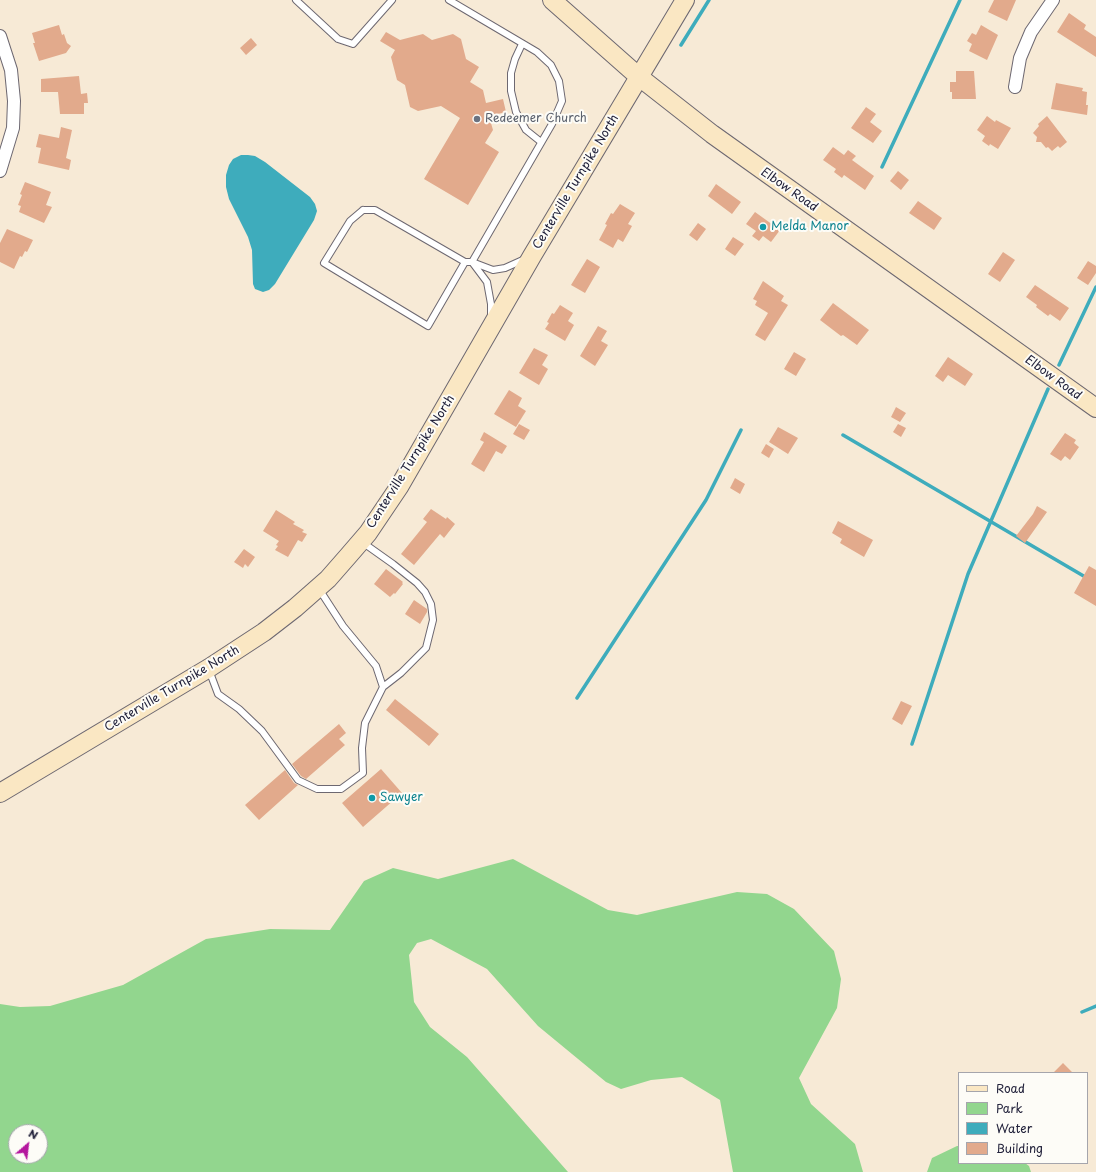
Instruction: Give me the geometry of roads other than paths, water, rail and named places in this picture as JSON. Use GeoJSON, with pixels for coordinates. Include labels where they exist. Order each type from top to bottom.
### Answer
{"type":"FeatureCollection","features":[{"type":"Feature","properties":{"kind":"main road","name":"Elbow Road"},"geometry":{"type":"LineString","coordinates":[[552,0],[638,76],[746,159],[1096,408]]}},
{"type":"Feature","properties":{"kind":"main road","name":"Centerville Turnpike North"},"geometry":{"type":"LineString","coordinates":[[0,793],[209,668],[264,632],[296,608],[328,578],[368,532],[399,487],[532,256],[638,76],[685,0]]}},
{"type":"Feature","properties":{"kind":"street"},"geometry":{"type":"LineString","coordinates":[[1015,87],[1020,58],[1031,32],[1053,0]]}},
{"type":"Feature","properties":{"kind":"street"},"geometry":{"type":"LineString","coordinates":[[0,36],[11,70],[14,101],[13,128],[0,171]]}},
{"type":"Feature","properties":{"kind":"lane"},"geometry":{"type":"LineString","coordinates":[[296,0],[338,39],[353,44],[392,0]]}},
{"type":"Feature","properties":{"kind":"lane"},"geometry":{"type":"LineString","coordinates":[[449,0],[536,52],[551,65],[559,81],[562,102],[552,124],[472,262]]}},
{"type":"Feature","properties":{"kind":"lane"},"geometry":{"type":"LineString","coordinates":[[522,44],[515,59],[511,73],[511,91],[516,112],[526,130],[541,142]]}},
{"type":"Feature","properties":{"kind":"lane"},"geometry":{"type":"LineString","coordinates":[[465,262],[428,326],[324,263],[350,221],[363,210],[375,210],[465,262],[472,262],[493,270],[505,268],[532,256]]}},
{"type":"Feature","properties":{"kind":"lane"},"geometry":{"type":"LineString","coordinates":[[472,262],[487,282],[491,304],[492,327]]}},
{"type":"Feature","properties":{"kind":"lane"},"geometry":{"type":"LineString","coordinates":[[209,668],[218,694],[239,709],[262,731],[298,780],[317,789],[341,789],[363,773],[362,748],[365,723],[383,687],[401,673],[426,648],[433,620],[431,604],[426,592],[393,564],[360,541]]}},
{"type":"Feature","properties":{"kind":"lane"},"geometry":{"type":"LineString","coordinates":[[318,587],[343,626],[376,666],[383,687]]}},
{"type":"Feature","properties":{"kind":"water"},"geometry":{"type":"Polygon","coordinates":[[[241,155],[255,156],[265,162],[310,197],[315,204],[317,211],[314,220],[275,284],[269,290],[263,292],[255,289],[253,284],[252,250],[248,237],[229,199],[226,187],[226,175],[229,165],[233,159],[241,155]]]}},
{"type":"Feature","properties":{"kind":"waterway"},"geometry":{"type":"LineString","coordinates":[[681,45],[709,0]]}},
{"type":"Feature","properties":{"kind":"waterway"},"geometry":{"type":"LineString","coordinates":[[882,167],[960,0]]}},
{"type":"Feature","properties":{"kind":"waterway"},"geometry":{"type":"LineString","coordinates":[[1059,365],[1096,287]]}},
{"type":"Feature","properties":{"kind":"waterway"},"geometry":{"type":"LineString","coordinates":[[912,744],[968,574],[1048,389]]}},
{"type":"Feature","properties":{"kind":"waterway"},"geometry":{"type":"LineString","coordinates":[[577,698],[706,500],[741,430]]}},
{"type":"Feature","properties":{"kind":"waterway"},"geometry":{"type":"LineString","coordinates":[[843,435],[1087,578]]}},
{"type":"Feature","properties":{"kind":"waterway"},"geometry":{"type":"LineString","coordinates":[[1082,1012],[1096,1006]]}},
{"type":"Feature","properties":{"kind":"place","name":"Redeemer Church"},"geometry":{"type":"Point","coordinates":[477,119]}},
{"type":"Feature","properties":{"kind":"place","name":"Melda Manor"},"geometry":{"type":"Point","coordinates":[763,227]}},
{"type":"Feature","properties":{"kind":"place","name":"Sawyer"},"geometry":{"type":"Point","coordinates":[372,798]}}]}
